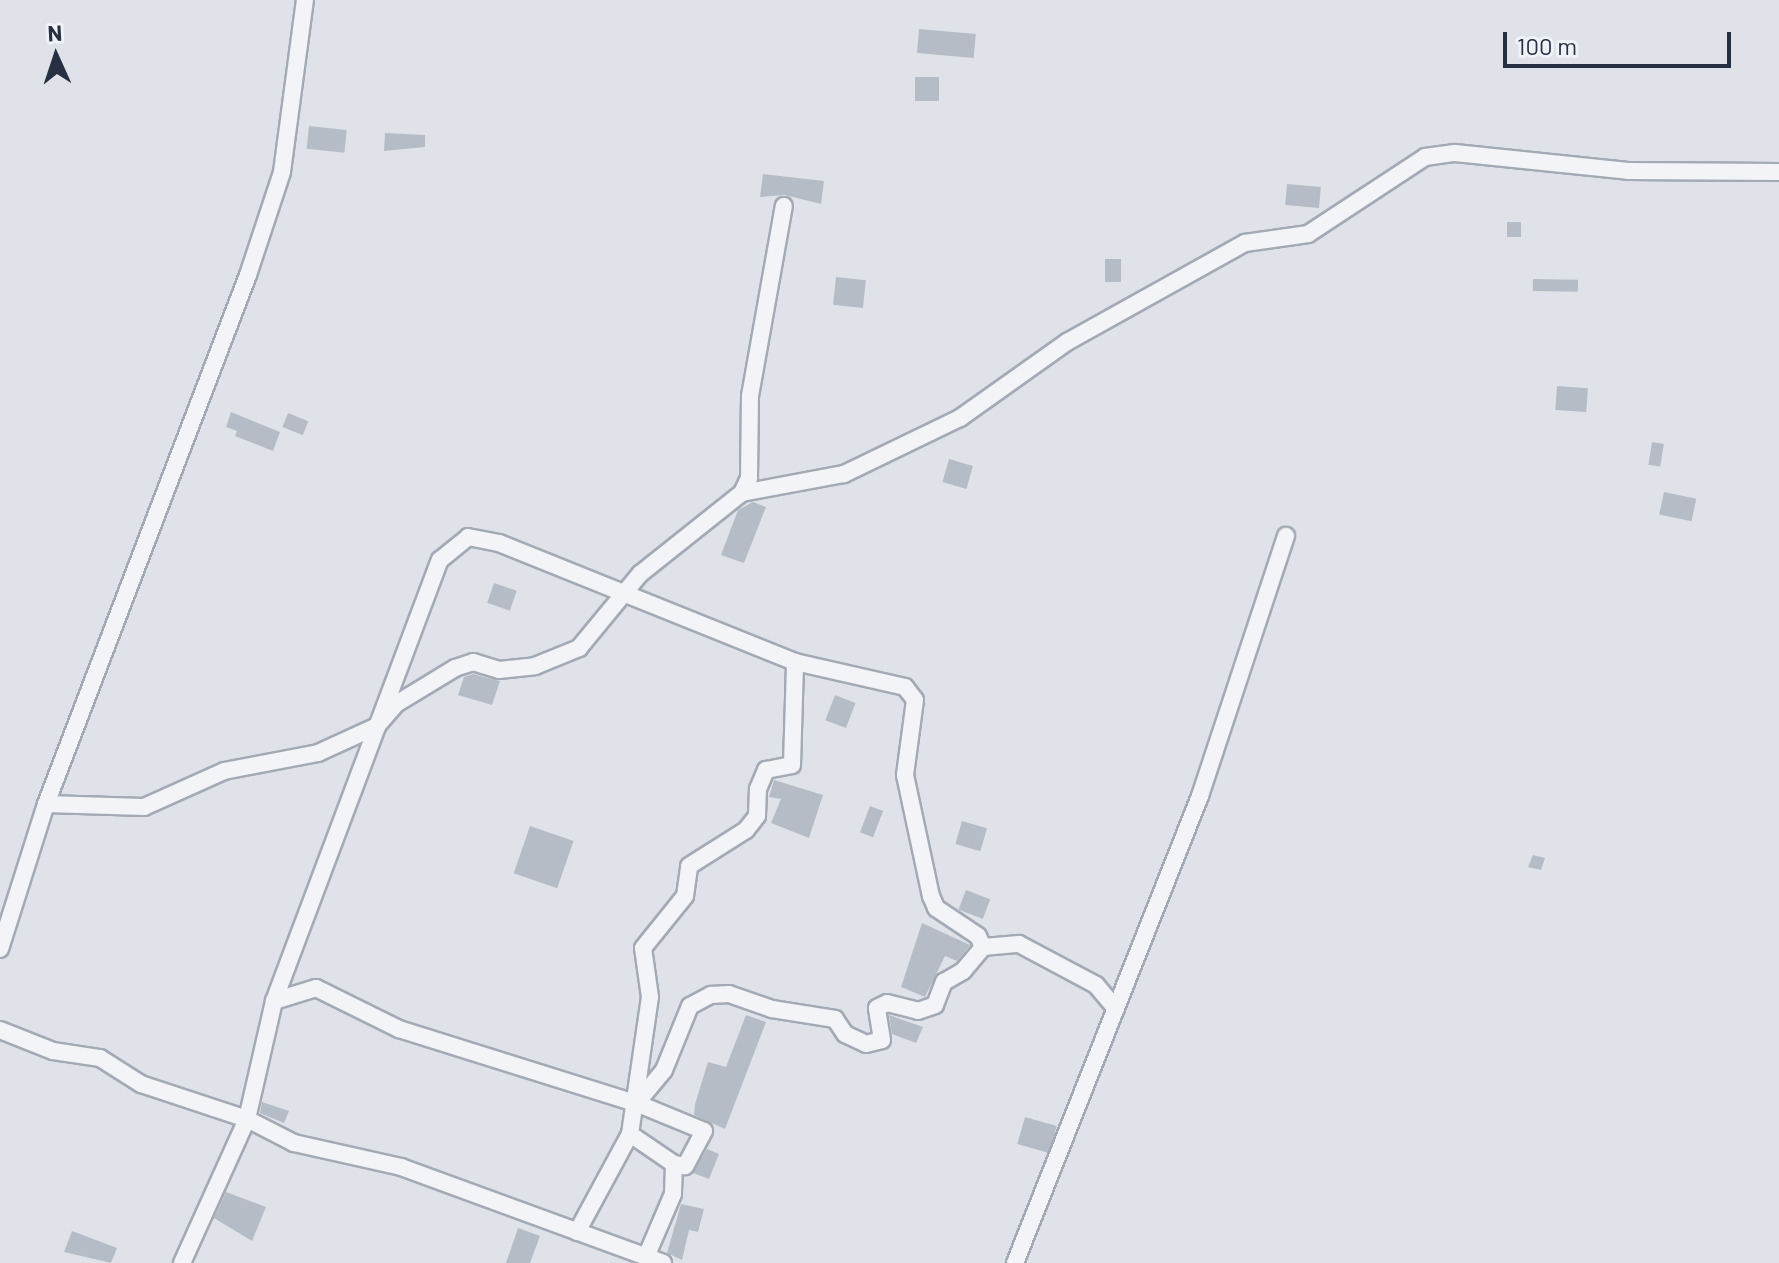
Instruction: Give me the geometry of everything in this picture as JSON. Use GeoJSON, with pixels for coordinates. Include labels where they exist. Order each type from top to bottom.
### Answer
{"type":"FeatureCollection","features":[{"type":"Feature","properties":{"kind":"street"},"geometry":{"type":"LineString","coordinates":[[0,949],[46,804],[248,275],[282,172],[305,0]]}},
{"type":"Feature","properties":{"kind":"street"},"geometry":{"type":"LineString","coordinates":[[742,493],[844,474],[960,418],[1067,342],[1245,243],[1308,234],[1425,157],[1455,153],[1628,171],[1779,172]]}},
{"type":"Feature","properties":{"kind":"street"},"geometry":{"type":"LineString","coordinates":[[46,804],[144,807],[224,771],[318,753],[377,726],[396,704],[455,668],[473,662],[499,670],[535,666],[579,648],[640,574],[742,493],[749,478],[750,396],[784,206]]}},
{"type":"Feature","properties":{"kind":"street"},"geometry":{"type":"LineString","coordinates":[[1015,1263],[1200,796],[1286,536]]}},
{"type":"Feature","properties":{"kind":"street"},"geometry":{"type":"LineString","coordinates":[[182,1263],[247,1119],[274,1001],[440,560],[468,537],[499,543],[626,591],[729,639],[795,662],[884,679],[905,687],[915,700],[905,775],[931,896],[936,908],[978,936],[983,947]]}},
{"type":"Feature","properties":{"kind":"street"},"geometry":{"type":"LineString","coordinates":[[577,1232],[630,1134],[650,997],[643,948],[685,896],[689,866],[746,830],[757,816],[758,789],[766,770],[792,765],[795,662]]}},
{"type":"Feature","properties":{"kind":"street"},"geometry":{"type":"LineString","coordinates":[[636,1104],[664,1070],[690,1006],[711,995],[729,994],[772,1009],[835,1019],[845,1034],[866,1044],[882,1040],[877,1008],[887,1003],[918,1011],[935,1005],[944,982],[963,971],[983,947],[1019,944],[1046,955],[1096,985],[1116,1009]]}},
{"type":"Feature","properties":{"kind":"street"},"geometry":{"type":"LineString","coordinates":[[274,1001],[316,988],[399,1029],[636,1104],[704,1131],[685,1166],[674,1164],[630,1134]]}},
{"type":"Feature","properties":{"kind":"street"},"geometry":{"type":"LineString","coordinates":[[0,1030],[66,1055],[100,1058],[141,1084],[247,1119],[294,1143],[401,1167],[663,1263]]}},
{"type":"Feature","properties":{"kind":"street"},"geometry":{"type":"LineString","coordinates":[[646,1257],[673,1194],[674,1164]]}},
{"type":"Feature","properties":{"kind":"building"},"geometry":{"type":"Polygon","coordinates":[[[919,29],[976,34],[974,58],[917,53],[919,29]]]}},
{"type":"Feature","properties":{"kind":"building"},"geometry":{"type":"Polygon","coordinates":[[[915,77],[939,77],[939,101],[915,101],[915,77]]]}},
{"type":"Feature","properties":{"kind":"building"},"geometry":{"type":"Polygon","coordinates":[[[309,126],[347,130],[344,153],[307,149],[309,126]]]}},
{"type":"Feature","properties":{"kind":"building"},"geometry":{"type":"Polygon","coordinates":[[[385,133],[425,135],[425,147],[384,151],[385,133]]]}},
{"type":"Feature","properties":{"kind":"building"},"geometry":{"type":"Polygon","coordinates":[[[763,174],[824,181],[821,204],[785,195],[760,197],[763,174]]]}},
{"type":"Feature","properties":{"kind":"building"},"geometry":{"type":"Polygon","coordinates":[[[1287,184],[1321,187],[1319,208],[1285,205],[1287,184]]]}},
{"type":"Feature","properties":{"kind":"building"},"geometry":{"type":"Polygon","coordinates":[[[1507,222],[1521,222],[1521,237],[1507,237],[1507,222]]]}},
{"type":"Feature","properties":{"kind":"building"},"geometry":{"type":"Polygon","coordinates":[[[1105,259],[1121,259],[1121,282],[1105,282],[1105,259]]]}},
{"type":"Feature","properties":{"kind":"building"},"geometry":{"type":"Polygon","coordinates":[[[836,277],[866,280],[863,308],[833,305],[836,277]]]}},
{"type":"Feature","properties":{"kind":"building"},"geometry":{"type":"Polygon","coordinates":[[[1533,279],[1578,280],[1578,292],[1533,291],[1533,279]]]}},
{"type":"Feature","properties":{"kind":"building"},"geometry":{"type":"Polygon","coordinates":[[[1557,386],[1588,388],[1586,412],[1555,410],[1557,386]]]}},
{"type":"Feature","properties":{"kind":"building"},"geometry":{"type":"Polygon","coordinates":[[[231,412],[280,432],[273,451],[235,436],[237,431],[226,427],[231,412]]]}},
{"type":"Feature","properties":{"kind":"building"},"geometry":{"type":"Polygon","coordinates":[[[288,413],[308,421],[303,435],[282,427],[288,413]]]}},
{"type":"Feature","properties":{"kind":"building"},"geometry":{"type":"Polygon","coordinates":[[[1652,442],[1664,444],[1660,467],[1648,465],[1652,442]]]}},
{"type":"Feature","properties":{"kind":"building"},"geometry":{"type":"Polygon","coordinates":[[[949,459],[973,466],[966,489],[942,482],[949,459]]]}},
{"type":"Feature","properties":{"kind":"building"},"geometry":{"type":"Polygon","coordinates":[[[1664,492],[1696,499],[1691,521],[1659,514],[1664,492]]]}},
{"type":"Feature","properties":{"kind":"building"},"geometry":{"type":"Polygon","coordinates":[[[753,502],[766,507],[744,563],[721,555],[738,510],[753,502]]]}},
{"type":"Feature","properties":{"kind":"building"},"geometry":{"type":"Polygon","coordinates":[[[494,583],[517,591],[510,611],[487,603],[494,583]]]}},
{"type":"Feature","properties":{"kind":"building"},"geometry":{"type":"Polygon","coordinates":[[[473,674],[500,681],[492,705],[458,695],[464,677],[473,674]]]}},
{"type":"Feature","properties":{"kind":"building"},"geometry":{"type":"Polygon","coordinates":[[[835,695],[856,703],[846,728],[825,720],[835,695]]]}},
{"type":"Feature","properties":{"kind":"building"},"geometry":{"type":"Polygon","coordinates":[[[774,780],[823,795],[809,838],[771,823],[781,799],[769,797],[774,780]]]}},
{"type":"Feature","properties":{"kind":"building"},"geometry":{"type":"Polygon","coordinates":[[[870,806],[883,811],[873,837],[860,832],[870,806]]]}},
{"type":"Feature","properties":{"kind":"building"},"geometry":{"type":"Polygon","coordinates":[[[962,821],[987,828],[980,851],[955,844],[962,821]]]}},
{"type":"Feature","properties":{"kind":"building"},"geometry":{"type":"Polygon","coordinates":[[[530,826],[573,841],[557,888],[514,873],[530,826]]]}},
{"type":"Feature","properties":{"kind":"building"},"geometry":{"type":"Polygon","coordinates":[[[1533,855],[1545,858],[1541,870],[1528,867],[1533,855]]]}},
{"type":"Feature","properties":{"kind":"building"},"geometry":{"type":"Polygon","coordinates":[[[966,890],[990,899],[983,919],[958,910],[966,890]]]}},
{"type":"Feature","properties":{"kind":"building"},"geometry":{"type":"Polygon","coordinates":[[[922,923],[970,945],[957,961],[945,956],[925,997],[901,987],[922,923]]]}},
{"type":"Feature","properties":{"kind":"building"},"geometry":{"type":"Polygon","coordinates":[[[746,1015],[766,1022],[725,1129],[694,1115],[695,1104],[708,1062],[726,1067],[746,1015]]]}},
{"type":"Feature","properties":{"kind":"building"},"geometry":{"type":"Polygon","coordinates":[[[889,1015],[923,1027],[916,1043],[892,1034],[889,1015]]]}},
{"type":"Feature","properties":{"kind":"building"},"geometry":{"type":"Polygon","coordinates":[[[262,1102],[289,1111],[284,1123],[260,1113],[262,1102]]]}},
{"type":"Feature","properties":{"kind":"building"},"geometry":{"type":"Polygon","coordinates":[[[1025,1117],[1057,1126],[1049,1153],[1017,1144],[1025,1117]]]}},
{"type":"Feature","properties":{"kind":"building"},"geometry":{"type":"Polygon","coordinates":[[[707,1149],[719,1154],[709,1179],[693,1173],[707,1149]]]}},
{"type":"Feature","properties":{"kind":"building"},"geometry":{"type":"Polygon","coordinates":[[[226,1192],[266,1207],[252,1241],[214,1218],[226,1192]]]}},
{"type":"Feature","properties":{"kind":"building"},"geometry":{"type":"Polygon","coordinates":[[[681,1204],[704,1209],[698,1232],[689,1230],[682,1260],[667,1253],[681,1204]]]}},
{"type":"Feature","properties":{"kind":"building"},"geometry":{"type":"Polygon","coordinates":[[[518,1228],[540,1236],[530,1263],[506,1263],[518,1228]]]}},
{"type":"Feature","properties":{"kind":"building"},"geometry":{"type":"Polygon","coordinates":[[[72,1231],[117,1248],[111,1263],[64,1252],[72,1231]]]}}]}
